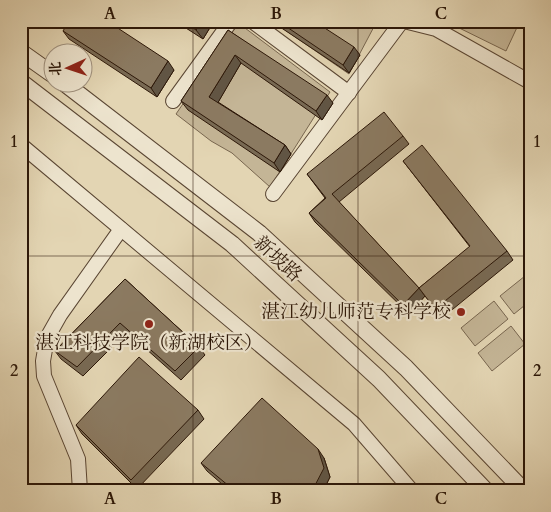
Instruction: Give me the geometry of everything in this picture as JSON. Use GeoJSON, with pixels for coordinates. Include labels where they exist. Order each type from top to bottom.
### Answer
{"type":"FeatureCollection","features":[{"type":"Feature","properties":{"kind":"street"},"geometry":{"type":"LineString","coordinates":[[173,101],[231,21]]}},
{"type":"Feature","properties":{"kind":"street"},"geometry":{"type":"LineString","coordinates":[[252,21],[349,93]]}},
{"type":"Feature","properties":{"kind":"street"},"geometry":{"type":"LineString","coordinates":[[273,194],[403,21],[436,29],[530,82]]}},
{"type":"Feature","properties":{"kind":"street"},"geometry":{"type":"LineString","coordinates":[[21,52],[42,67]]}},
{"type":"Feature","properties":{"kind":"street","name":"新坡路"},"geometry":{"type":"LineString","coordinates":[[21,82],[232,244],[380,380],[486,491]]}},
{"type":"Feature","properties":{"kind":"street","name":"新坡路"},"geometry":{"type":"LineString","coordinates":[[76,92],[259,233],[406,368],[524,491]]}},
{"type":"Feature","properties":{"kind":"street"},"geometry":{"type":"LineString","coordinates":[[21,145],[354,424],[412,491]]}},
{"type":"Feature","properties":{"kind":"street"},"geometry":{"type":"LineString","coordinates":[[80,491],[78,459],[44,376],[45,346],[47,338],[60,315],[121,229]]}},
{"type":"Feature","properties":{"kind":"shaded area"},"geometry":{"type":"Polygon","coordinates":[[[272,21],[377,21],[349,74],[272,21]]]}},
{"type":"Feature","properties":{"kind":"shaded area"},"geometry":{"type":"Polygon","coordinates":[[[445,21],[520,21],[506,51],[445,21]]]}},
{"type":"Feature","properties":{"kind":"shaded area"},"geometry":{"type":"Polygon","coordinates":[[[241,25],[330,92],[270,187],[232,153],[211,141],[176,114],[234,29],[241,25]]]}},
{"type":"Feature","properties":{"kind":"shaded area"},"geometry":{"type":"Polygon","coordinates":[[[530,272],[530,301],[514,314],[500,296],[530,272]]]}},
{"type":"Feature","properties":{"kind":"shaded area"},"geometry":{"type":"Polygon","coordinates":[[[494,301],[508,319],[475,346],[461,328],[494,301]]]}},
{"type":"Feature","properties":{"kind":"shaded area"},"geometry":{"type":"Polygon","coordinates":[[[511,326],[525,344],[492,371],[478,353],[511,326]]]}},
{"type":"Feature","properties":{"kind":"shaded area"},"geometry":{"type":"Polygon","coordinates":[[[530,364],[530,420],[524,398],[530,364]]]}},
{"type":"Feature","properties":{"kind":"building"},"geometry":{"type":"Polygon","coordinates":[[[69,21],[107,21],[168,61],[151,88],[92,50],[92,42],[80,42],[63,31],[69,21]]]}},
{"type":"Feature","properties":{"kind":"building"},"geometry":{"type":"Polygon","coordinates":[[[182,21],[202,21],[196,30],[182,21]]]}},
{"type":"Feature","properties":{"kind":"building"},"geometry":{"type":"Polygon","coordinates":[[[278,21],[314,21],[354,47],[343,65],[278,21]]]}},
{"type":"Feature","properties":{"kind":"building"},"geometry":{"type":"Polygon","coordinates":[[[228,30],[327,95],[316,111],[235,55],[209,97],[285,145],[274,163],[181,101],[228,30]]]}},
{"type":"Feature","properties":{"kind":"building"},"geometry":{"type":"Polygon","coordinates":[[[384,112],[403,136],[332,194],[419,288],[403,305],[309,213],[326,198],[307,174],[384,112]]]}},
{"type":"Feature","properties":{"kind":"building"},"geometry":{"type":"Polygon","coordinates":[[[422,145],[507,251],[435,309],[419,288],[470,246],[403,161],[422,145]]]}},
{"type":"Feature","properties":{"kind":"building"},"geometry":{"type":"Polygon","coordinates":[[[125,279],[199,347],[175,371],[120,323],[77,367],[55,351],[125,279]]]}},
{"type":"Feature","properties":{"kind":"building"},"geometry":{"type":"Polygon","coordinates":[[[139,357],[198,410],[131,480],[76,425],[139,357]]]}},
{"type":"Feature","properties":{"kind":"building"},"geometry":{"type":"Polygon","coordinates":[[[262,398],[318,449],[324,468],[312,491],[235,491],[201,463],[262,398]]]}},
{"type":"Feature","properties":{"kind":"place","name":"湛江幼儿师范专科学校"},"geometry":{"type":"Point","coordinates":[461,312]}},
{"type":"Feature","properties":{"kind":"place","name":"湛江科技学院（新湖校区）"},"geometry":{"type":"Point","coordinates":[149,324]}}]}
